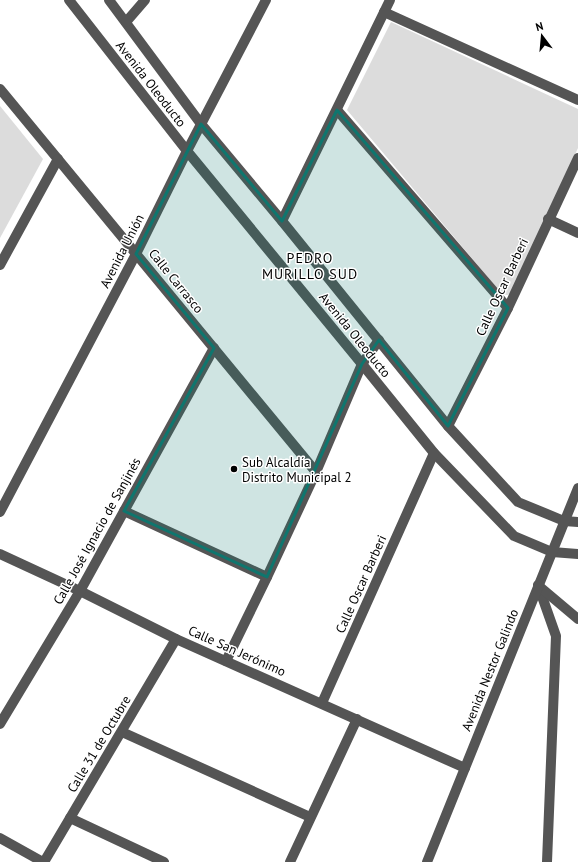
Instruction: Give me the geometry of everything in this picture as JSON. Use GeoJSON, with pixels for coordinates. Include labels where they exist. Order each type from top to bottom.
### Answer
{"type":"FeatureCollection","features":[{"type":"Feature","properties":{"kind":"street","name":"Avenida Oleoducto"},"geometry":{"type":"LineString","coordinates":[[69,0],[187,151],[434,453],[514,536],[552,552],[578,554]]}},
{"type":"Feature","properties":{"kind":"street","name":"Avenida Oleoducto"},"geometry":{"type":"LineString","coordinates":[[109,0],[201,124],[282,221],[448,426],[518,502],[564,521],[578,522]]}},
{"type":"Feature","properties":{"kind":"street"},"geometry":{"type":"LineString","coordinates":[[126,22],[145,0]]}},
{"type":"Feature","properties":{"kind":"street","name":"Avenida Unión"},"geometry":{"type":"LineString","coordinates":[[0,512],[136,254],[187,151],[266,0]]}},
{"type":"Feature","properties":{"kind":"street"},"geometry":{"type":"LineString","coordinates":[[282,221],[390,0]]}},
{"type":"Feature","properties":{"kind":"street"},"geometry":{"type":"LineString","coordinates":[[384,12],[578,100]]}},
{"type":"Feature","properties":{"kind":"street","name":"Calle Carrasco"},"geometry":{"type":"LineString","coordinates":[[0,89],[316,472]]}},
{"type":"Feature","properties":{"kind":"street"},"geometry":{"type":"LineString","coordinates":[[337,110],[508,308]]}},
{"type":"Feature","properties":{"kind":"street","name":"Calle Oscar Barberi"},"geometry":{"type":"LineString","coordinates":[[448,426],[508,308],[548,219],[578,158]]}},
{"type":"Feature","properties":{"kind":"street"},"geometry":{"type":"LineString","coordinates":[[0,265],[58,159]]}},
{"type":"Feature","properties":{"kind":"street"},"geometry":{"type":"LineString","coordinates":[[548,219],[578,233]]}},
{"type":"Feature","properties":{"kind":"street"},"geometry":{"type":"LineString","coordinates":[[226,661],[316,472],[362,364],[379,340]]}},
{"type":"Feature","properties":{"kind":"street","name":"Calle José Ignacio de Sanjinés"},"geometry":{"type":"LineString","coordinates":[[0,724],[80,591],[214,348]]}},
{"type":"Feature","properties":{"kind":"street","name":"Calle Oscar Barberi"},"geometry":{"type":"LineString","coordinates":[[322,703],[434,453]]}},
{"type":"Feature","properties":{"kind":"street","name":"Avenida Nestor Galindo"},"geometry":{"type":"LineString","coordinates":[[427,862],[578,488]]}},
{"type":"Feature","properties":{"kind":"street"},"geometry":{"type":"LineString","coordinates":[[124,511],[267,577]]}},
{"type":"Feature","properties":{"kind":"street","name":"Calle San Jerónimo"},"geometry":{"type":"LineString","coordinates":[[0,554],[80,591],[176,639],[465,768]]}},
{"type":"Feature","properties":{"kind":"street"},"geometry":{"type":"LineString","coordinates":[[538,585],[578,619]]}},
{"type":"Feature","properties":{"kind":"street"},"geometry":{"type":"LineString","coordinates":[[538,585],[556,636],[547,862]]}},
{"type":"Feature","properties":{"kind":"street","name":"Calle 31 de Octubre"},"geometry":{"type":"LineString","coordinates":[[44,862],[176,639]]}},
{"type":"Feature","properties":{"kind":"street"},"geometry":{"type":"LineString","coordinates":[[290,862],[357,719]]}},
{"type":"Feature","properties":{"kind":"street"},"geometry":{"type":"LineString","coordinates":[[122,732],[310,817]]}},
{"type":"Feature","properties":{"kind":"street"},"geometry":{"type":"LineString","coordinates":[[70,818],[164,862]]}},
{"type":"Feature","properties":{"kind":"street"},"geometry":{"type":"LineString","coordinates":[[0,838],[44,862]]}},
{"type":"Feature","properties":{"kind":"highlighted area"},"geometry":{"type":"Polygon","coordinates":[[[337,110],[508,308],[448,426],[379,340],[362,364],[267,577],[124,511],[214,348],[136,254],[201,124],[282,221],[337,110]]]}},
{"type":"Feature","properties":{"kind":"shaded area"},"geometry":{"type":"Polygon","coordinates":[[[391,22],[578,109],[578,148],[511,294],[502,294],[347,110],[391,22]]]}},
{"type":"Feature","properties":{"kind":"shaded area"},"geometry":{"type":"Polygon","coordinates":[[[0,106],[43,159],[0,238],[0,106]]]}},
{"type":"Feature","properties":{"kind":"place","name":"Sub Alcaldía Distrito Municipal 2"},"geometry":{"type":"Point","coordinates":[234,469]}},
{"type":"Feature","properties":{"kind":"district","name":"PEDRO MURILLO SUD"},"geometry":{"type":"Point","coordinates":[310,266]}}]}
